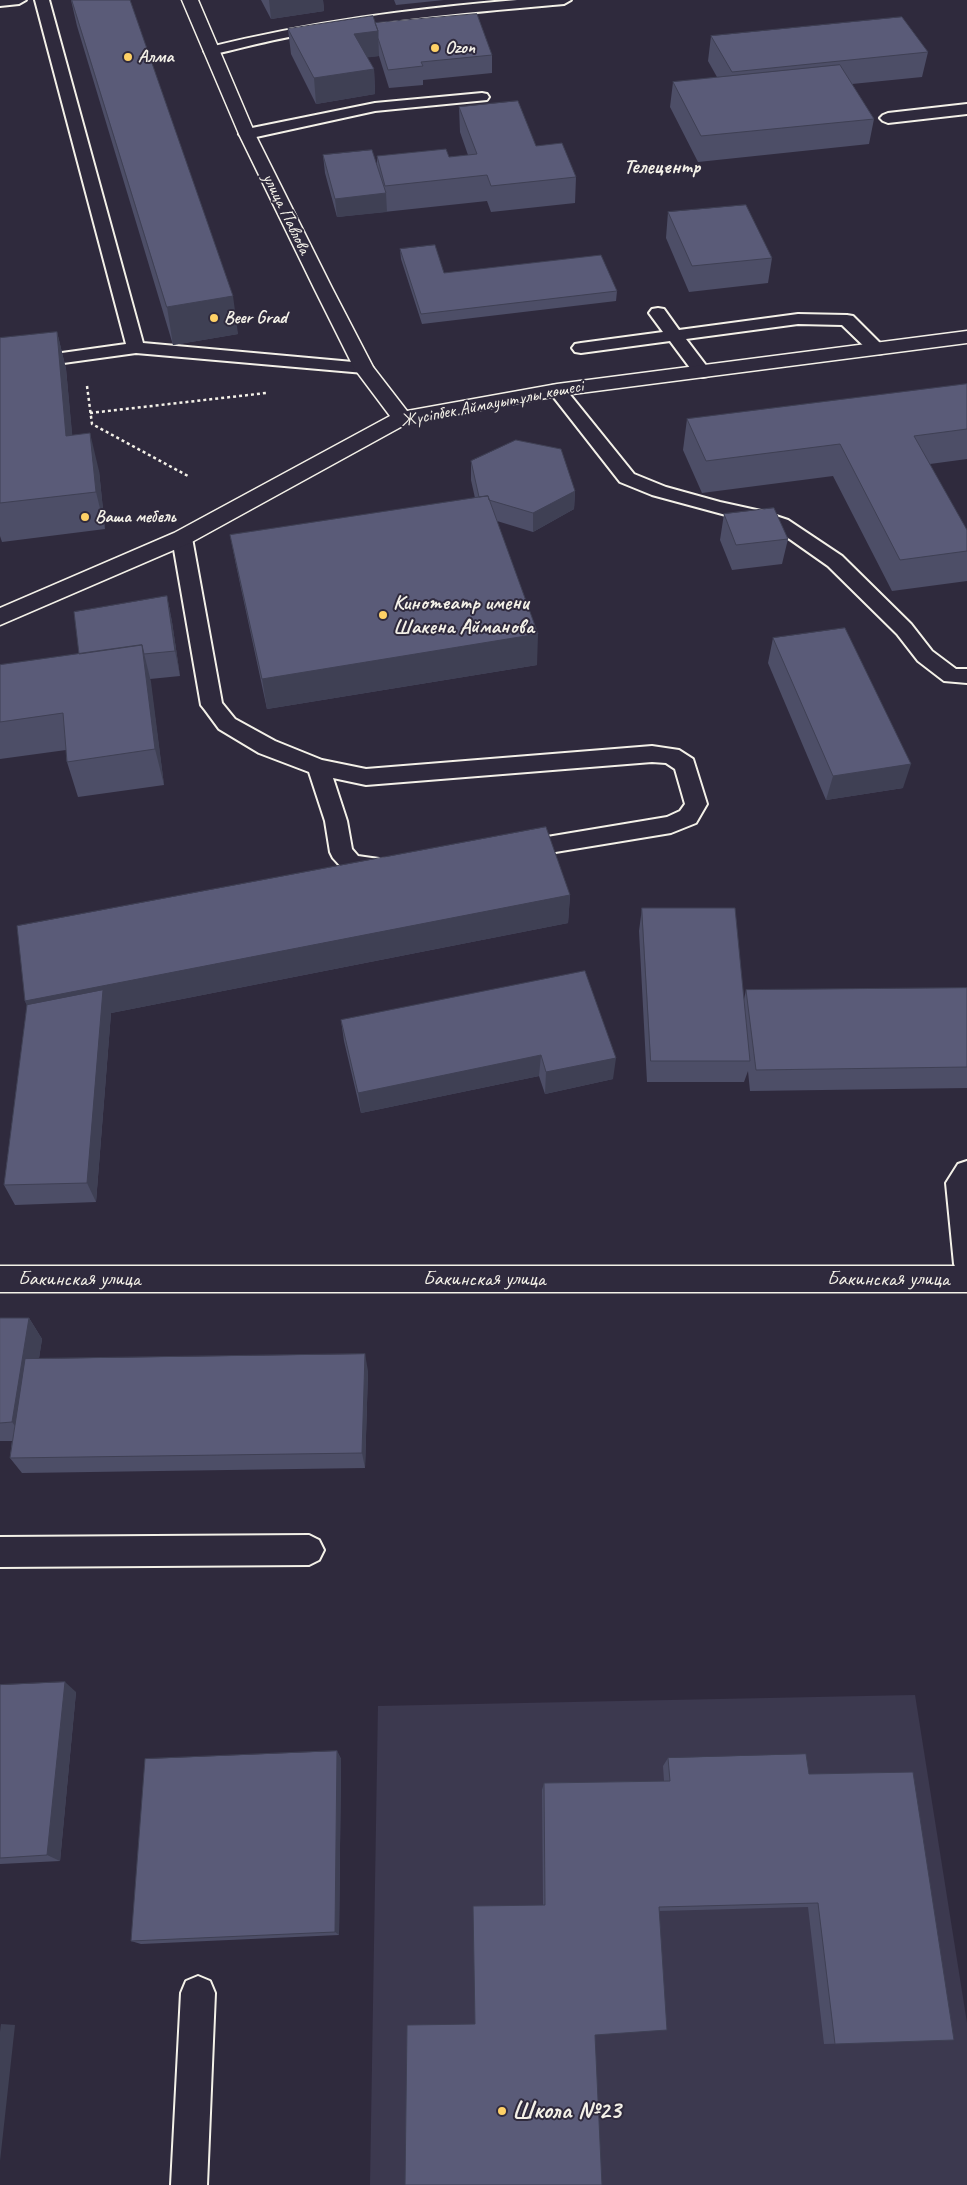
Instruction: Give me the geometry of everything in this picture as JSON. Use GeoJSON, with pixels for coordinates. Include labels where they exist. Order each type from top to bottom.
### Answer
{"type":"FeatureCollection","features":[{"type":"Feature","properties":{"kind":"street","name":"улица Павлова"},"geometry":{"type":"LineString","coordinates":[[190,0],[247,134],[298,241],[364,368],[402,418]]}},
{"type":"Feature","properties":{"kind":"street","name":"Жүсіпбек Аймауытұлы көшесі"},"geometry":{"type":"LineString","coordinates":[[0,617],[182,538],[402,418],[558,390],[967,337]]}},
{"type":"Feature","properties":{"kind":"street","name":"Бакинская улица"},"geometry":{"type":"LineString","coordinates":[[0,1279],[967,1279]]}},
{"type":"Feature","properties":{"kind":"lane"},"geometry":{"type":"LineString","coordinates":[[0,2],[19,0]]}},
{"type":"Feature","properties":{"kind":"lane"},"geometry":{"type":"LineString","coordinates":[[42,0],[136,348]]}},
{"type":"Feature","properties":{"kind":"lane"},"geometry":{"type":"LineString","coordinates":[[211,51],[298,29],[370,18],[564,0]]}},
{"type":"Feature","properties":{"kind":"lane"},"geometry":{"type":"LineString","coordinates":[[361,6],[370,18]]}},
{"type":"Feature","properties":{"kind":"lane"},"geometry":{"type":"LineString","coordinates":[[247,134],[374,107],[482,97]]}},
{"type":"Feature","properties":{"kind":"lane"},"geometry":{"type":"LineString","coordinates":[[888,118],[967,109]]}},
{"type":"Feature","properties":{"kind":"lane"},"geometry":{"type":"LineString","coordinates":[[658,313],[702,372]]}},
{"type":"Feature","properties":{"kind":"lane"},"geometry":{"type":"LineString","coordinates":[[581,348],[798,319],[847,320],[877,349]]}},
{"type":"Feature","properties":{"kind":"lane"},"geometry":{"type":"LineString","coordinates":[[0,369],[19,364],[136,348],[364,368]]}},
{"type":"Feature","properties":{"kind":"lane"},"geometry":{"type":"LineString","coordinates":[[558,390],[627,478],[659,491],[720,508],[754,515],[781,524],[835,561],[904,629],[925,656],[951,676],[967,676]]}},
{"type":"Feature","properties":{"kind":"lane"},"geometry":{"type":"LineString","coordinates":[[182,538],[212,705],[227,724],[267,748],[318,767],[366,777],[652,754],[671,756],[685,765],[696,804],[688,817],[671,825],[496,852]]}},
{"type":"Feature","properties":{"kind":"lane"},"geometry":{"type":"LineString","coordinates":[[318,767],[336,821],[341,852],[351,863],[371,868],[408,866]]}},
{"type":"Feature","properties":{"kind":"lane"},"geometry":{"type":"LineString","coordinates":[[967,1172],[959,1183],[967,1264]]}},
{"type":"Feature","properties":{"kind":"lane"},"geometry":{"type":"LineString","coordinates":[[0,1552],[309,1550]]}},
{"type":"Feature","properties":{"kind":"lane"},"geometry":{"type":"LineString","coordinates":[[189,2185],[198,1993]]}},
{"type":"Feature","properties":{"kind":"path"},"geometry":{"type":"LineString","coordinates":[[83,356],[92,424],[188,476]]}},
{"type":"Feature","properties":{"kind":"path"},"geometry":{"type":"LineString","coordinates":[[90,413],[275,392]]}},
{"type":"Feature","properties":{"kind":"shaded area"},"geometry":{"type":"Polygon","coordinates":[[[915,1695],[967,2023],[967,2185],[370,2185],[378,1706],[915,1695]]]}},
{"type":"Feature","properties":{"kind":"building"},"geometry":{"type":"Polygon","coordinates":[[[72,0],[130,0],[233,296],[167,307],[72,0]]]}},
{"type":"Feature","properties":{"kind":"building"},"geometry":{"type":"Polygon","coordinates":[[[477,14],[492,55],[421,62],[423,66],[388,70],[375,23],[477,14]]]}},
{"type":"Feature","properties":{"kind":"building"},"geometry":{"type":"Polygon","coordinates":[[[373,16],[378,31],[354,34],[374,69],[314,78],[288,29],[373,16]]]}},
{"type":"Feature","properties":{"kind":"building"},"geometry":{"type":"Polygon","coordinates":[[[902,17],[928,52],[732,72],[711,36],[902,17]]]}},
{"type":"Feature","properties":{"kind":"building"},"geometry":{"type":"Polygon","coordinates":[[[840,65],[874,119],[701,136],[673,82],[840,65]]]}},
{"type":"Feature","properties":{"kind":"building"},"geometry":{"type":"Polygon","coordinates":[[[518,101],[536,146],[562,143],[576,177],[491,186],[487,175],[385,186],[377,156],[446,149],[449,157],[477,154],[459,107],[518,101]]]}},
{"type":"Feature","properties":{"kind":"building"},"geometry":{"type":"Polygon","coordinates":[[[372,150],[386,193],[335,199],[323,155],[372,150]]]}},
{"type":"Feature","properties":{"kind":"building"},"geometry":{"type":"Polygon","coordinates":[[[746,205],[772,258],[692,266],[668,212],[746,205]]]}},
{"type":"Feature","properties":{"kind":"building"},"geometry":{"type":"Polygon","coordinates":[[[435,245],[444,273],[601,255],[617,291],[421,314],[400,249],[435,245]]]}},
{"type":"Feature","properties":{"kind":"building"},"geometry":{"type":"Polygon","coordinates":[[[57,332],[66,436],[90,433],[96,492],[0,503],[0,338],[57,332]]]}},
{"type":"Feature","properties":{"kind":"building"},"geometry":{"type":"Polygon","coordinates":[[[967,384],[967,429],[914,436],[967,530],[967,551],[900,560],[840,444],[706,461],[687,419],[967,384]]]}},
{"type":"Feature","properties":{"kind":"building"},"geometry":{"type":"Polygon","coordinates":[[[516,440],[561,449],[575,491],[533,513],[489,500],[488,496],[479,497],[471,461],[516,440]]]}},
{"type":"Feature","properties":{"kind":"building","name":"Кинотеатр имени Шакена Айманова"},"geometry":{"type":"Polygon","coordinates":[[[488,496],[538,634],[262,679],[230,535],[488,496]]]}},
{"type":"Feature","properties":{"kind":"building"},"geometry":{"type":"Polygon","coordinates":[[[774,508],[788,539],[736,545],[724,514],[774,508]]]}},
{"type":"Feature","properties":{"kind":"building"},"geometry":{"type":"Polygon","coordinates":[[[167,596],[175,651],[144,654],[142,645],[79,654],[74,612],[167,596]]]}},
{"type":"Feature","properties":{"kind":"building"},"geometry":{"type":"Polygon","coordinates":[[[845,628],[911,764],[833,776],[773,638],[845,628]]]}},
{"type":"Feature","properties":{"kind":"building"},"geometry":{"type":"Polygon","coordinates":[[[142,645],[155,749],[67,762],[63,713],[0,722],[0,665],[142,645]]]}},
{"type":"Feature","properties":{"kind":"building"},"geometry":{"type":"Polygon","coordinates":[[[546,827],[570,895],[25,1001],[17,926],[546,827]]]}},
{"type":"Feature","properties":{"kind":"building"},"geometry":{"type":"Polygon","coordinates":[[[642,908],[735,908],[750,1061],[651,1061],[642,908]]]}},
{"type":"Feature","properties":{"kind":"building"},"geometry":{"type":"Polygon","coordinates":[[[585,971],[616,1058],[546,1072],[541,1055],[358,1093],[341,1020],[585,971]]]}},
{"type":"Feature","properties":{"kind":"building"},"geometry":{"type":"Polygon","coordinates":[[[967,988],[967,1067],[756,1070],[746,990],[967,988]]]}},
{"type":"Feature","properties":{"kind":"building"},"geometry":{"type":"Polygon","coordinates":[[[103,990],[87,1183],[4,1185],[27,1005],[103,990]]]}},
{"type":"Feature","properties":{"kind":"building"},"geometry":{"type":"Polygon","coordinates":[[[0,1318],[29,1318],[12,1422],[0,1423],[0,1318]]]}},
{"type":"Feature","properties":{"kind":"building"},"geometry":{"type":"Polygon","coordinates":[[[365,1354],[362,1453],[10,1458],[25,1359],[365,1354]]]}},
{"type":"Feature","properties":{"kind":"building"},"geometry":{"type":"Polygon","coordinates":[[[65,1682],[47,1855],[0,1858],[0,1685],[65,1682]]]}},
{"type":"Feature","properties":{"kind":"building"},"geometry":{"type":"Polygon","coordinates":[[[337,1751],[335,1932],[131,1941],[145,1759],[337,1751]]]}},
{"type":"Feature","properties":{"kind":"building"},"geometry":{"type":"Polygon","coordinates":[[[806,1754],[809,1774],[913,1772],[954,2040],[835,2044],[818,1903],[659,1907],[667,2030],[595,2035],[602,2185],[405,2185],[407,2025],[475,2024],[473,1906],[545,1905],[544,1783],[670,1781],[668,1758],[806,1754]]]}},
{"type":"Feature","properties":{"kind":"place","name":"Ozon"},"geometry":{"type":"Point","coordinates":[435,48]}},
{"type":"Feature","properties":{"kind":"place","name":"Алма"},"geometry":{"type":"Point","coordinates":[128,57]}},
{"type":"Feature","properties":{"kind":"place","name":"Beer Grad"},"geometry":{"type":"Point","coordinates":[214,318]}},
{"type":"Feature","properties":{"kind":"place","name":"Ваша мебель"},"geometry":{"type":"Point","coordinates":[85,517]}},
{"type":"Feature","properties":{"kind":"place","name":"Кинотеатр имени Шакена Айманова"},"geometry":{"type":"Point","coordinates":[383,615]}},
{"type":"Feature","properties":{"kind":"place","name":"Школа №23"},"geometry":{"type":"Point","coordinates":[502,2111]}},
{"type":"Feature","properties":{"kind":"district","name":"Телецентр"},"geometry":{"type":"Point","coordinates":[662,167]}}]}
